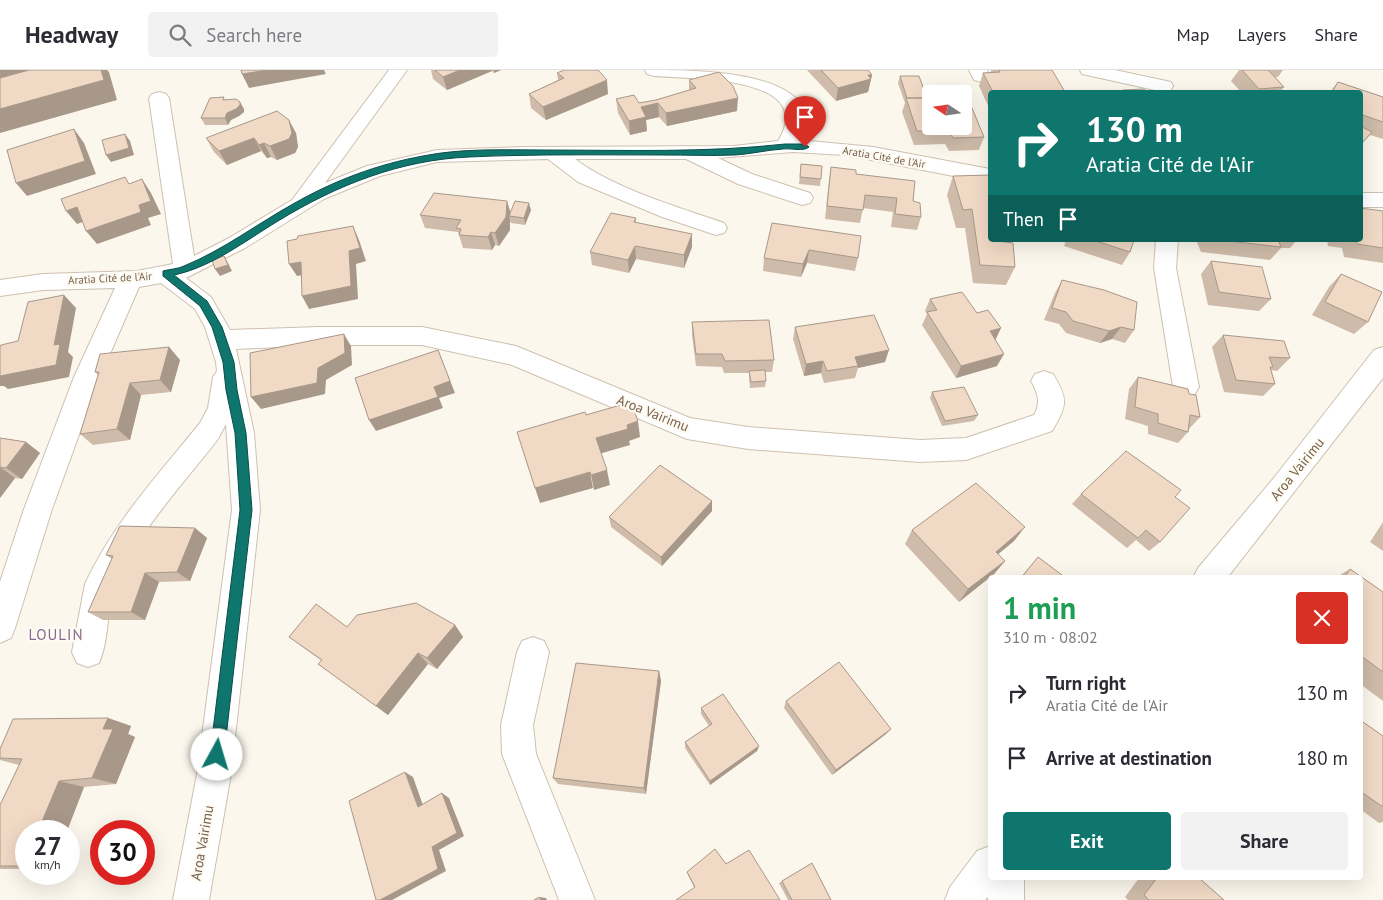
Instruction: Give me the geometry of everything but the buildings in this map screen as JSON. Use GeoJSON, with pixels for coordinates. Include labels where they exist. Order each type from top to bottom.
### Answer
{"type":"FeatureCollection","features":[{"type":"Feature","properties":{"kind":"street"},"geometry":{"type":"LineString","coordinates":[[297,205],[398,70]]}},
{"type":"Feature","properties":{"kind":"street"},"geometry":{"type":"LineString","coordinates":[[654,70],[754,76],[780,87],[792,103],[795,114],[792,136],[785,146]]}},
{"type":"Feature","properties":{"kind":"street"},"geometry":{"type":"LineString","coordinates":[[1089,70],[1162,83]]}},
{"type":"Feature","properties":{"kind":"street"},"geometry":{"type":"LineString","coordinates":[[159,98],[175,272]]}},
{"type":"Feature","properties":{"kind":"street","name":"Aratia Cité de l'Air"},"geometry":{"type":"LineString","coordinates":[[0,288],[43,282],[131,279],[175,272],[237,242],[297,205],[324,191],[374,171],[424,158],[468,154],[734,152],[785,146],[854,150],[988,176]]}},
{"type":"Feature","properties":{"kind":"street","name":"Aratia Cité de l'Air"},"geometry":{"type":"LineString","coordinates":[[688,152],[744,179],[802,198]]}},
{"type":"Feature","properties":{"kind":"street"},"geometry":{"type":"LineString","coordinates":[[553,153],[585,177],[662,209],[716,228]]}},
{"type":"Feature","properties":{"kind":"street"},"geometry":{"type":"LineString","coordinates":[[1363,200],[1383,200]]}},
{"type":"Feature","properties":{"kind":"street"},"geometry":{"type":"LineString","coordinates":[[1167,242],[1165,268],[1186,387]]}},
{"type":"Feature","properties":{"kind":"street","name":"Aroa Vairimu"},"geometry":{"type":"LineString","coordinates":[[175,272],[203,303],[217,327],[225,352],[241,433],[246,510],[214,774],[191,900]]}},
{"type":"Feature","properties":{"kind":"street"},"geometry":{"type":"LineString","coordinates":[[0,628],[38,509],[87,377],[131,279]]}},
{"type":"Feature","properties":{"kind":"street","name":"Aroa Vairimu"},"geometry":{"type":"LineString","coordinates":[[225,352],[319,336],[422,336],[516,356],[687,428],[748,438],[920,451],[966,449],[1042,423],[1052,408],[1050,390],[1044,381]]}},
{"type":"Feature","properties":{"kind":"street"},"geometry":{"type":"LineString","coordinates":[[88,652],[100,584],[127,534],[209,431],[221,408],[225,352]]}},
{"type":"Feature","properties":{"kind":"street","name":"Aroa Vairimu"},"geometry":{"type":"LineString","coordinates":[[1210,575],[1283,487],[1383,357]]}},
{"type":"Feature","properties":{"kind":"street"},"geometry":{"type":"LineString","coordinates":[[533,652],[517,725],[518,754],[578,900]]}},
{"type":"Feature","properties":{"kind":"street"},"geometry":{"type":"LineString","coordinates":[[963,900],[988,867]]}},
{"type":"Feature","properties":{"kind":"street"},"geometry":{"type":"LineString","coordinates":[[1006,880],[1006,900]]}},
{"type":"Feature","properties":{"kind":"district","name":"LOULIN"},"geometry":{"type":"Point","coordinates":[56,634]}},
{"type":"Feature","properties":{"kind":"route"},"geometry":{"type":"LineString","coordinates":[[217,755],[246,510],[241,433],[228,362],[217,327],[203,303],[166,274],[185,270],[210,258],[317,194],[374,171],[424,158],[468,154],[734,152],[785,146],[805,147]]}}]}
